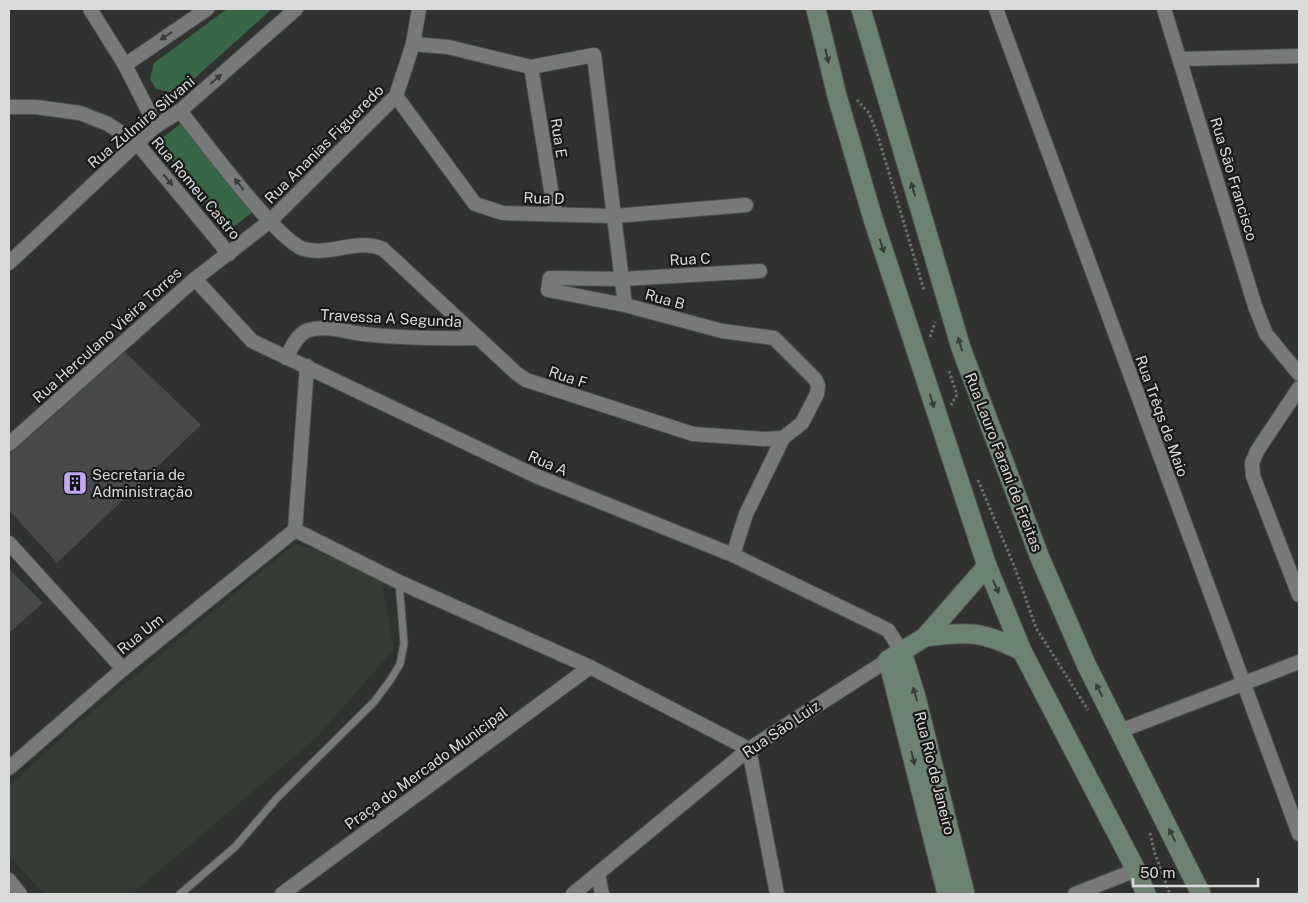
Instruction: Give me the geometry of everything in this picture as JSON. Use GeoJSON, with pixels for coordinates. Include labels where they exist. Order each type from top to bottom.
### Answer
{"type":"FeatureCollection","features":[{"type":"Feature","properties":{"kind":"street","name":"Rua Romeu Castro"},"geometry":{"type":"LineString","coordinates":[[90,9],[125,65],[156,126]]}},
{"type":"Feature","properties":{"kind":"street"},"geometry":{"type":"LineString","coordinates":[[125,65],[207,9]]}},
{"type":"Feature","properties":{"kind":"street","name":"Rua Zulmira Silvani"},"geometry":{"type":"LineString","coordinates":[[9,263],[156,126],[180,111],[296,9]]}},
{"type":"Feature","properties":{"kind":"street","name":"Rua Ananias Figueredo"},"geometry":{"type":"LineString","coordinates":[[229,254],[270,221],[396,96],[413,44],[419,9]]}},
{"type":"Feature","properties":{"kind":"street"},"geometry":{"type":"LineString","coordinates":[[816,9],[837,96],[873,219],[987,566],[1022,651],[1136,870],[1146,894]]}},
{"type":"Feature","properties":{"kind":"street","name":"Rua Lauro Farani de Freitas"},"geometry":{"type":"LineString","coordinates":[[861,9],[961,348],[1058,601],[1086,664],[1120,731],[1195,890]]}},
{"type":"Feature","properties":{"kind":"street","name":"Rua Trêqs de Maio"},"geometry":{"type":"LineString","coordinates":[[996,9],[1299,834]]}},
{"type":"Feature","properties":{"kind":"street","name":"Rua São Francisco"},"geometry":{"type":"LineString","coordinates":[[1164,9],[1255,306],[1266,334],[1282,355]]}},
{"type":"Feature","properties":{"kind":"street"},"geometry":{"type":"LineString","coordinates":[[413,44],[448,47],[531,67],[594,56],[625,305]]}},
{"type":"Feature","properties":{"kind":"street"},"geometry":{"type":"LineString","coordinates":[[1180,59],[1299,56]]}},
{"type":"Feature","properties":{"kind":"street","name":"Rua E"},"geometry":{"type":"LineString","coordinates":[[531,67],[555,214]]}},
{"type":"Feature","properties":{"kind":"street","name":"Rua D"},"geometry":{"type":"LineString","coordinates":[[396,96],[475,204],[504,213],[615,216],[746,205]]}},
{"type":"Feature","properties":{"kind":"street","name":"Rua Romeu Castro"},"geometry":{"type":"LineString","coordinates":[[9,107],[36,107],[80,113],[108,124],[138,142],[229,254]]}},
{"type":"Feature","properties":{"kind":"street","name":"Rua F"},"geometry":{"type":"LineString","coordinates":[[180,111],[270,221],[290,242],[306,250],[322,250],[366,244],[383,249],[516,373],[541,386],[693,434],[734,438],[783,438]]}},
{"type":"Feature","properties":{"kind":"street","name":"Rua Herculano Vieira Torres"},"geometry":{"type":"LineString","coordinates":[[9,444],[194,279],[229,254]]}},
{"type":"Feature","properties":{"kind":"street","name":"Rua C"},"geometry":{"type":"LineString","coordinates":[[548,290],[550,278],[622,279],[760,271]]}},
{"type":"Feature","properties":{"kind":"street","name":"Rua A"},"geometry":{"type":"LineString","coordinates":[[194,279],[252,341],[433,429],[536,476],[734,555],[888,630],[895,656]]}},
{"type":"Feature","properties":{"kind":"street","name":"Rua B"},"geometry":{"type":"LineString","coordinates":[[548,290],[625,305],[722,331],[774,338],[815,378],[818,385],[817,394],[802,423],[783,438]]}},
{"type":"Feature","properties":{"kind":"street","name":"Travessa A Segunda"},"geometry":{"type":"LineString","coordinates":[[286,358],[298,336],[306,332],[325,328],[363,334],[436,339],[479,338]]}},
{"type":"Feature","properties":{"kind":"street"},"geometry":{"type":"LineString","coordinates":[[1282,355],[1299,355]]}},
{"type":"Feature","properties":{"kind":"street"},"geometry":{"type":"LineString","coordinates":[[1282,355],[1299,374]]}},
{"type":"Feature","properties":{"kind":"street"},"geometry":{"type":"LineString","coordinates":[[306,366],[295,530],[399,582],[590,667],[749,749],[777,894]]}},
{"type":"Feature","properties":{"kind":"street"},"geometry":{"type":"LineString","coordinates":[[1299,388],[1257,451],[1252,463],[1259,494],[1299,594]]}},
{"type":"Feature","properties":{"kind":"street"},"geometry":{"type":"LineString","coordinates":[[734,555],[746,514],[783,438]]}},
{"type":"Feature","properties":{"kind":"street","name":"Rua Um"},"geometry":{"type":"LineString","coordinates":[[9,768],[123,669],[295,530]]}},
{"type":"Feature","properties":{"kind":"street"},"geometry":{"type":"LineString","coordinates":[[9,543],[123,669]]}},
{"type":"Feature","properties":{"kind":"street","name":"Rua São Luiz"},"geometry":{"type":"LineString","coordinates":[[573,894],[749,749],[925,637],[987,566]]}},
{"type":"Feature","properties":{"kind":"street"},"geometry":{"type":"LineString","coordinates":[[925,637],[964,632],[997,638],[1022,651]]}},
{"type":"Feature","properties":{"kind":"street","name":"Rua Rio de Janeiro"},"geometry":{"type":"LineString","coordinates":[[895,656],[947,894]]}},
{"type":"Feature","properties":{"kind":"street","name":"Rua Rio de Janeiro"},"geometry":{"type":"LineString","coordinates":[[895,656],[916,697],[966,894]]}},
{"type":"Feature","properties":{"kind":"street"},"geometry":{"type":"LineString","coordinates":[[1120,731],[1299,662]]}},
{"type":"Feature","properties":{"kind":"street","name":"Praça do Mercado Municipal"},"geometry":{"type":"LineString","coordinates":[[282,894],[590,667]]}},
{"type":"Feature","properties":{"kind":"street"},"geometry":{"type":"LineString","coordinates":[[1075,894],[1136,870]]}},
{"type":"Feature","properties":{"kind":"street"},"geometry":{"type":"LineString","coordinates":[[598,875],[602,894]]}},
{"type":"Feature","properties":{"kind":"street"},"geometry":{"type":"LineString","coordinates":[[9,880],[20,894]]}},
{"type":"Feature","properties":{"kind":"lane"},"geometry":{"type":"LineString","coordinates":[[180,894],[235,847],[276,798],[374,702],[400,664],[404,643],[399,582]]}},
{"type":"Feature","properties":{"kind":"path"},"geometry":{"type":"LineString","coordinates":[[856,99],[869,113],[877,133],[925,294]]}},
{"type":"Feature","properties":{"kind":"path"},"geometry":{"type":"LineString","coordinates":[[931,313],[934,322]]}},
{"type":"Feature","properties":{"kind":"path"},"geometry":{"type":"LineString","coordinates":[[974,472],[1015,568],[1036,628],[1091,715]]}},
{"type":"Feature","properties":{"kind":"path"},"geometry":{"type":"LineString","coordinates":[[1149,830],[1155,854],[1170,894]]}},
{"type":"Feature","properties":{"kind":"shaded area"},"geometry":{"type":"Polygon","coordinates":[[[296,543],[381,577],[394,649],[316,738],[132,894],[44,894],[9,856],[9,786],[77,724],[296,543]]]}},
{"type":"Feature","properties":{"kind":"green space"},"geometry":{"type":"Polygon","coordinates":[[[227,9],[272,9],[177,94],[156,89],[150,79],[154,63],[227,9]]]}},
{"type":"Feature","properties":{"kind":"green space"},"geometry":{"type":"Polygon","coordinates":[[[188,118],[258,208],[228,231],[157,142],[188,118]]]}},
{"type":"Feature","properties":{"kind":"building","name":"Secretaria de Administração"},"geometry":{"type":"Polygon","coordinates":[[[125,352],[201,425],[57,563],[9,510],[9,455],[125,352]]]}},
{"type":"Feature","properties":{"kind":"building"},"geometry":{"type":"Polygon","coordinates":[[[9,569],[43,603],[9,633],[9,569]]]}},
{"type":"Feature","properties":{"kind":"place","name":"Secretaria de Administração"},"geometry":{"type":"Point","coordinates":[75,483]}}]}
